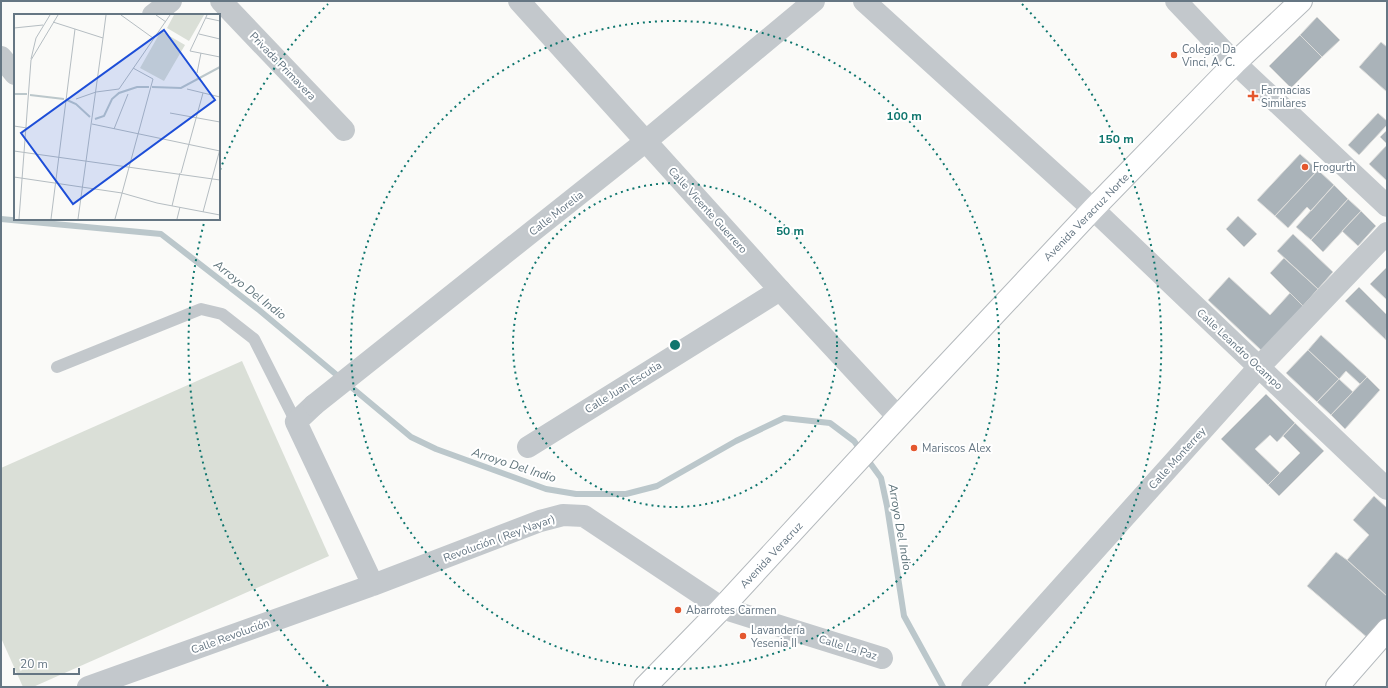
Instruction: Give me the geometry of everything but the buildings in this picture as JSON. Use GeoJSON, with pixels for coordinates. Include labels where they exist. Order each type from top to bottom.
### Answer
{"type":"FeatureCollection","features":[{"type":"Feature","properties":{"kind":"highway","name":"Avenida Veracruz Norte"},"geometry":{"type":"LineString","coordinates":[[878,439],[1093,209],[1235,63],[1301,1]]}},
{"type":"Feature","properties":{"kind":"highway","name":"Avenida Veracruz"},"geometry":{"type":"LineString","coordinates":[[645,687],[722,608],[878,439]]}},
{"type":"Feature","properties":{"kind":"highway"},"geometry":{"type":"LineString","coordinates":[[1336,687],[1387,630]]}},
{"type":"Feature","properties":{"kind":"street"},"geometry":{"type":"LineString","coordinates":[[154,14],[171,1]]}},
{"type":"Feature","properties":{"kind":"street","name":"Privada Primavera"},"geometry":{"type":"LineString","coordinates":[[221,1],[344,130]]}},
{"type":"Feature","properties":{"kind":"street","name":"Calle Vicente Guerrero"},"geometry":{"type":"LineString","coordinates":[[519,1],[780,290],[898,417]]}},
{"type":"Feature","properties":{"kind":"street","name":"Calle Morelia"},"geometry":{"type":"LineString","coordinates":[[296,422],[314,405],[646,141],[814,1]]}},
{"type":"Feature","properties":{"kind":"street","name":"Calle Leandro Ocampo"},"geometry":{"type":"LineString","coordinates":[[864,1],[1093,209],[1387,489]]}},
{"type":"Feature","properties":{"kind":"street"},"geometry":{"type":"LineString","coordinates":[[1176,1],[1235,63],[1387,206]]}},
{"type":"Feature","properties":{"kind":"street"},"geometry":{"type":"LineString","coordinates":[[1,57],[14,73]]}},
{"type":"Feature","properties":{"kind":"street","name":"Calle Monterrey"},"geometry":{"type":"LineString","coordinates":[[972,686],[1259,367],[1387,233]]}},
{"type":"Feature","properties":{"kind":"street","name":"Calle Juan Escutia"},"geometry":{"type":"LineString","coordinates":[[528,447],[780,290]]}},
{"type":"Feature","properties":{"kind":"street"},"geometry":{"type":"LineString","coordinates":[[296,422],[372,585]]}},
{"type":"Feature","properties":{"kind":"street","name":"Revolución ( Rey Nayar)"},"geometry":{"type":"LineString","coordinates":[[372,585],[540,521],[562,515],[584,516],[722,608]]}},
{"type":"Feature","properties":{"kind":"street","name":"Calle Revolución"},"geometry":{"type":"LineString","coordinates":[[102,685],[372,585]]}},
{"type":"Feature","properties":{"kind":"street","name":"Calle La Paz"},"geometry":{"type":"LineString","coordinates":[[722,608],[882,658]]}},
{"type":"Feature","properties":{"kind":"lane"},"geometry":{"type":"LineString","coordinates":[[57,367],[201,309],[215,312],[222,314],[254,339],[296,422]]}},
{"type":"Feature","properties":{"kind":"shaded area"},"geometry":{"type":"Polygon","coordinates":[[[242,361],[329,556],[33,687],[23,687],[1,638],[1,468],[242,361]]]}},
{"type":"Feature","properties":{"kind":"waterway","name":"Arroyo Del Indio"},"geometry":{"type":"LineString","coordinates":[[1,219],[161,234],[259,310],[411,437],[436,449],[546,489],[576,494],[626,494],[657,486],[736,441],[784,418],[830,423],[854,441],[881,478],[887,506],[904,616],[943,687]]}},
{"type":"Feature","properties":{"kind":"place","name":"Colegio Da Vinci, A. C."},"geometry":{"type":"Point","coordinates":[1174,55]}},
{"type":"Feature","properties":{"kind":"place","name":"Farmacias Similares"},"geometry":{"type":"Point","coordinates":[1253,96]}},
{"type":"Feature","properties":{"kind":"place","name":"Frogurth"},"geometry":{"type":"Point","coordinates":[1305,167]}},
{"type":"Feature","properties":{"kind":"place","name":"Mariscos Alex"},"geometry":{"type":"Point","coordinates":[914,448]}},
{"type":"Feature","properties":{"kind":"place","name":"Abarrotes Carmen"},"geometry":{"type":"Point","coordinates":[678,610]}},
{"type":"Feature","properties":{"kind":"place","name":"Lavandería Yesenia II"},"geometry":{"type":"Point","coordinates":[743,636]}}]}
